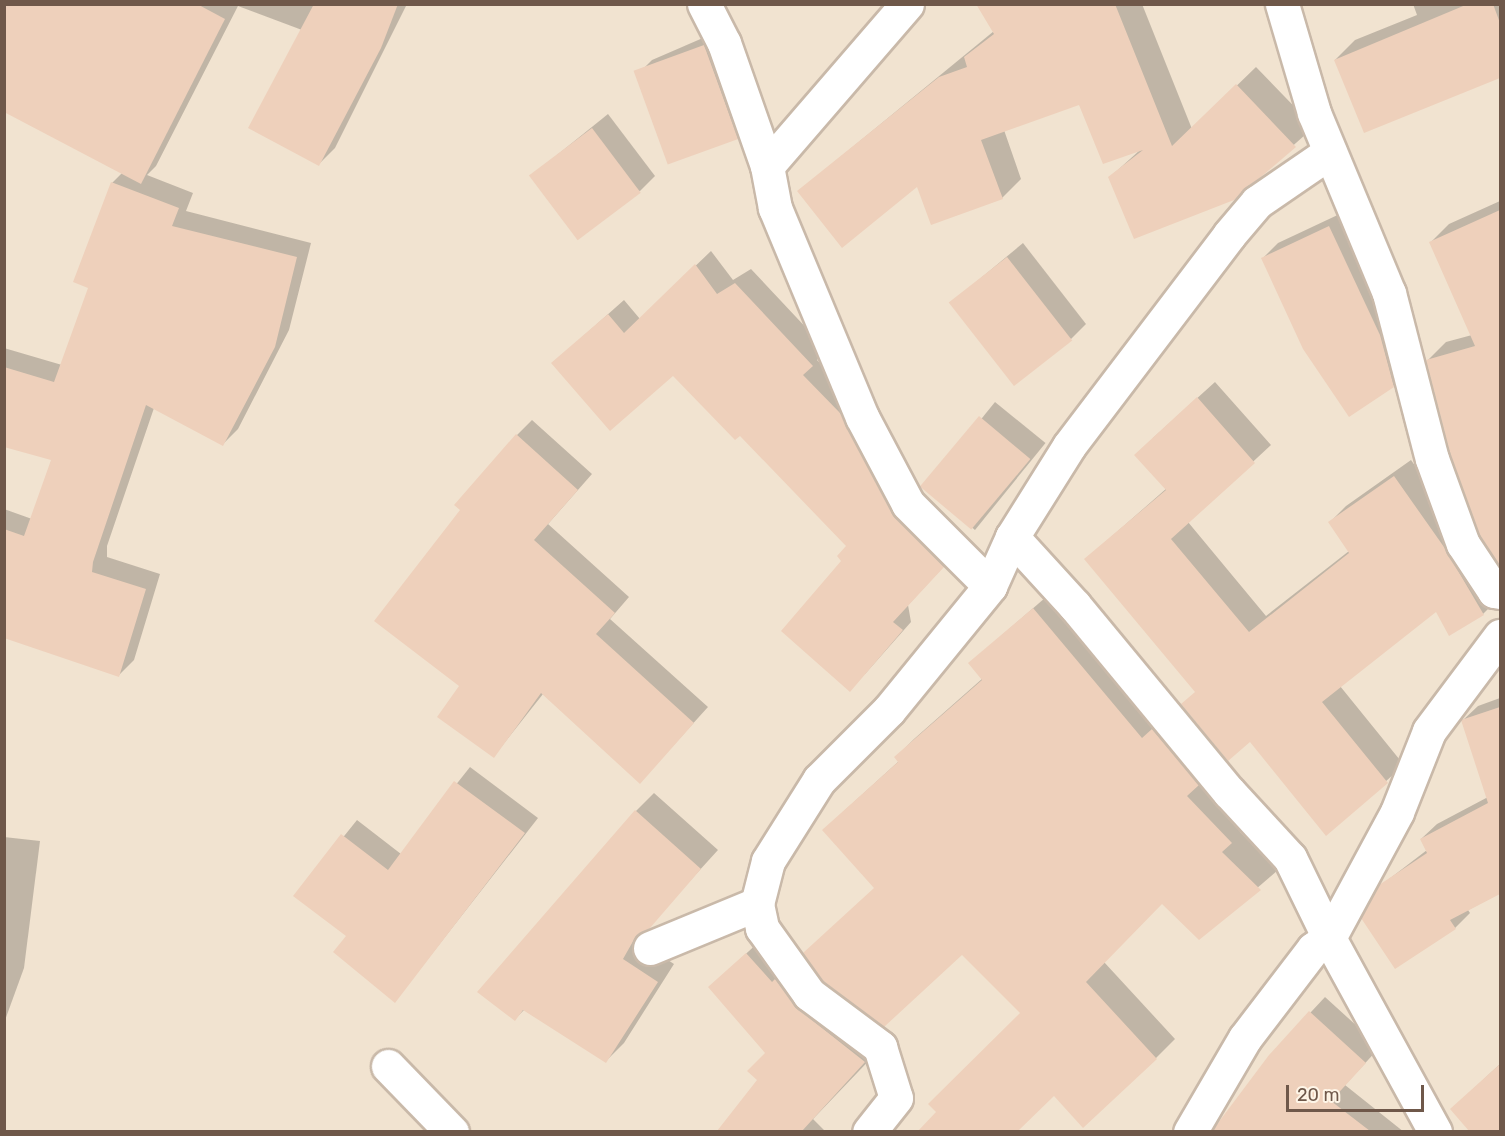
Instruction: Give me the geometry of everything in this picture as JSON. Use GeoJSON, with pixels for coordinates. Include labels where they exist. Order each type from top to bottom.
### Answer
{"type":"FeatureCollection","features":[{"type":"Feature","properties":{"kind":"street"},"geometry":{"type":"LineString","coordinates":[[704,4],[724,44],[767,166],[775,208],[862,417],[908,504],[990,586]]}},
{"type":"Feature","properties":{"kind":"street"},"geometry":{"type":"LineString","coordinates":[[767,166],[907,4]]}},
{"type":"Feature","properties":{"kind":"street"},"geometry":{"type":"LineString","coordinates":[[1282,4],[1330,152],[1389,293],[1432,459],[1463,544],[1494,591],[1500,592]]}},
{"type":"Feature","properties":{"kind":"street"},"geometry":{"type":"LineString","coordinates":[[869,1131],[896,1098],[880,1047],[809,994],[762,928],[757,904],[768,861],[819,780],[889,710],[990,586],[1012,537],[1069,446],[1243,219],[1257,202],[1330,152]]}},
{"type":"Feature","properties":{"kind":"street"},"geometry":{"type":"LineString","coordinates":[[1012,537],[1076,606],[1229,792],[1290,858],[1329,938],[1435,1131]]}},
{"type":"Feature","properties":{"kind":"street"},"geometry":{"type":"LineString","coordinates":[[1190,1131],[1245,1038],[1313,949],[1329,938],[1397,812],[1429,731],[1500,636]]}},
{"type":"Feature","properties":{"kind":"street"},"geometry":{"type":"LineString","coordinates":[[650,948],[757,904]]}},
{"type":"Feature","properties":{"kind":"street"},"geometry":{"type":"LineString","coordinates":[[388,1066],[452,1131]]}},
{"type":"Feature","properties":{"kind":"shaded area"},"geometry":{"type":"Polygon","coordinates":[[[5,5],[1500,5],[1500,1131],[5,1131],[5,5]]]}},
{"type":"Feature","properties":{"kind":"building"},"geometry":{"type":"Polygon","coordinates":[[[4,4],[197,4],[225,19],[141,184],[4,112],[4,4]]]}},
{"type":"Feature","properties":{"kind":"building"},"geometry":{"type":"Polygon","coordinates":[[[314,4],[398,4],[381,48],[319,166],[248,128],[314,4]]]}},
{"type":"Feature","properties":{"kind":"building"},"geometry":{"type":"Polygon","coordinates":[[[976,4],[1115,4],[1172,146],[1236,84],[1296,147],[1234,200],[1134,239],[1108,177],[1143,150],[1103,164],[1079,105],[981,140],[1003,199],[931,225],[917,187],[842,248],[797,191],[939,77],[967,67],[964,57],[994,34],[976,4]]]}},
{"type":"Feature","properties":{"kind":"building"},"geometry":{"type":"Polygon","coordinates":[[[1468,4],[1493,4],[1500,23],[1500,78],[1364,133],[1334,60],[1468,4]]]}},
{"type":"Feature","properties":{"kind":"building"},"geometry":{"type":"Polygon","coordinates":[[[704,45],[738,139],[668,165],[634,71],[704,45]]]}},
{"type":"Feature","properties":{"kind":"building"},"geometry":{"type":"Polygon","coordinates":[[[592,128],[641,193],[578,240],[529,176],[592,128]]]}},
{"type":"Feature","properties":{"kind":"building"},"geometry":{"type":"Polygon","coordinates":[[[111,182],[179,208],[172,226],[297,257],[275,347],[223,446],[146,405],[93,562],[92,572],[146,589],[119,677],[4,638],[4,529],[24,536],[51,460],[4,447],[4,367],[54,382],[88,288],[73,282],[111,182]]]}},
{"type":"Feature","properties":{"kind":"building"},"geometry":{"type":"Polygon","coordinates":[[[1500,210],[1500,567],[1480,536],[1451,457],[1426,360],[1475,346],[1429,242],[1500,210]]]}},
{"type":"Feature","properties":{"kind":"building"},"geometry":{"type":"Polygon","coordinates":[[[1329,226],[1380,335],[1394,387],[1349,417],[1303,349],[1261,258],[1329,226]]]}},
{"type":"Feature","properties":{"kind":"building"},"geometry":{"type":"Polygon","coordinates":[[[1007,257],[1072,341],[1014,386],[949,303],[1007,257]]]}},
{"type":"Feature","properties":{"kind":"building"},"geometry":{"type":"Polygon","coordinates":[[[695,264],[717,294],[735,283],[813,366],[803,375],[841,414],[892,513],[944,567],[893,622],[903,630],[850,692],[781,631],[841,561],[837,556],[846,546],[740,436],[735,440],[673,376],[610,431],[551,363],[608,314],[624,333],[695,264]]]}},
{"type":"Feature","properties":{"kind":"building"},"geometry":{"type":"Polygon","coordinates":[[[1197,397],[1255,463],[1171,539],[1249,632],[1349,553],[1328,522],[1394,476],[1444,547],[1484,615],[1449,636],[1436,612],[1322,702],[1388,783],[1326,836],[1250,742],[1228,761],[1181,704],[1195,692],[1084,559],[1166,490],[1134,455],[1197,397]]]}},
{"type":"Feature","properties":{"kind":"building"},"geometry":{"type":"Polygon","coordinates":[[[979,416],[1030,459],[971,530],[920,486],[979,416]]]}},
{"type":"Feature","properties":{"kind":"building"},"geometry":{"type":"Polygon","coordinates":[[[516,434],[578,490],[534,540],[615,613],[596,634],[694,723],[640,784],[541,693],[494,758],[437,717],[459,686],[374,621],[460,510],[454,505],[516,434]]]}},
{"type":"Feature","properties":{"kind":"building"},"geometry":{"type":"Polygon","coordinates":[[[1033,608],[1142,738],[1152,729],[1199,785],[1187,796],[1232,843],[1222,852],[1261,890],[1199,940],[1162,904],[1086,982],[1157,1059],[1083,1128],[1054,1096],[1018,1131],[918,1131],[936,1112],[928,1104],[1020,1013],[962,955],[884,1027],[823,981],[803,953],[874,888],[822,830],[898,762],[894,757],[982,680],[968,663],[1033,608]]]}},
{"type":"Feature","properties":{"kind":"building"},"geometry":{"type":"Polygon","coordinates":[[[1500,707],[1500,894],[1450,920],[1456,929],[1395,969],[1361,918],[1379,885],[1427,853],[1420,839],[1488,803],[1461,720],[1500,707]]]}},
{"type":"Feature","properties":{"kind":"building"},"geometry":{"type":"Polygon","coordinates":[[[454,781],[525,833],[395,1003],[333,952],[346,936],[293,896],[341,834],[388,870],[454,781]]]}},
{"type":"Feature","properties":{"kind":"building"},"geometry":{"type":"Polygon","coordinates":[[[635,810],[701,869],[650,928],[636,936],[623,959],[658,982],[606,1063],[523,1010],[515,1021],[477,992],[635,810]]]}},
{"type":"Feature","properties":{"kind":"building"},"geometry":{"type":"Polygon","coordinates":[[[746,953],[772,982],[775,979],[798,1009],[865,1062],[802,1131],[717,1131],[757,1080],[747,1071],[765,1053],[708,987],[746,953]]]}},
{"type":"Feature","properties":{"kind":"building"},"geometry":{"type":"Polygon","coordinates":[[[1309,1011],[1366,1063],[1331,1101],[1370,1131],[1212,1131],[1269,1055],[1309,1011]]]}},
{"type":"Feature","properties":{"kind":"building"},"geometry":{"type":"Polygon","coordinates":[[[1500,1064],[1500,1131],[1469,1131],[1450,1109],[1500,1064]]]}}]}
